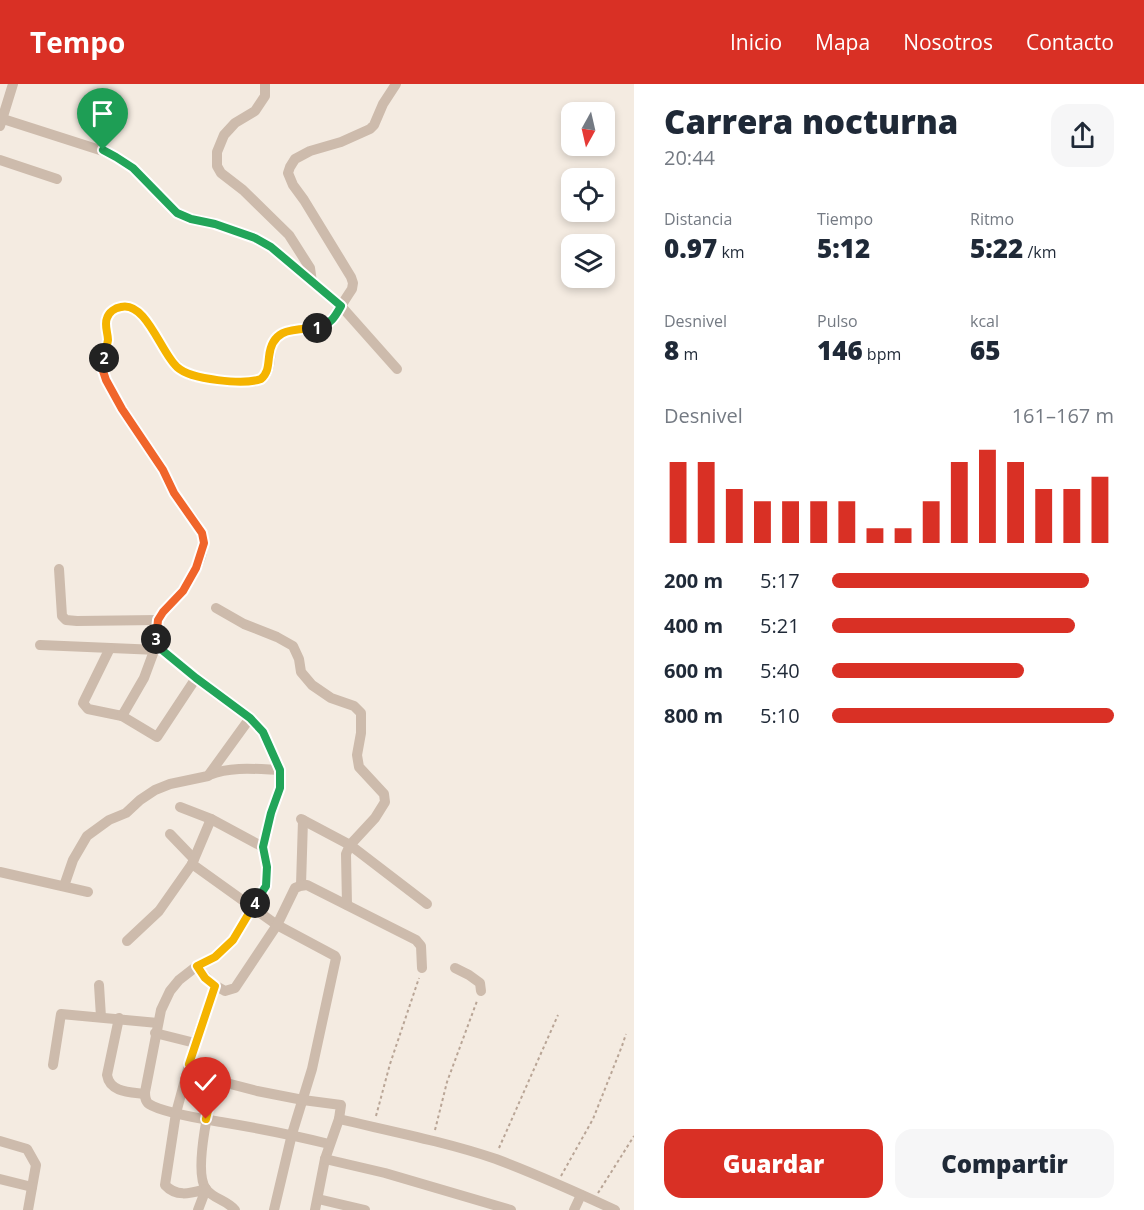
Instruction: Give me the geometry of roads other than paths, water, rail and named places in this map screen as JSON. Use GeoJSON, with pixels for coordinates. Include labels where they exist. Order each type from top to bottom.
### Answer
{"type":"FeatureCollection","features":[{"type":"Feature","properties":{"kind":"street"},"geometry":{"type":"LineString","coordinates":[[14,84],[1,121],[103,150],[133,168],[177,213],[255,238],[271,247],[341,306],[397,369]]}},
{"type":"Feature","properties":{"kind":"street"},"geometry":{"type":"LineString","coordinates":[[265,84],[265,96],[255,111],[235,123],[224,135],[217,152],[217,166],[221,173],[243,190],[289,235],[310,268],[312,282]]}},
{"type":"Feature","properties":{"kind":"street"},"geometry":{"type":"LineString","coordinates":[[122,716],[158,650],[156,630],[158,620],[183,591],[196,568],[204,543],[202,533],[174,493],[163,470],[122,409],[106,380],[103,371],[108,343],[106,326],[108,315],[115,308],[133,307],[140,313],[168,357],[178,368],[189,375],[206,379],[244,382],[257,381],[265,376],[271,346],[279,334],[295,329],[317,328],[332,322],[352,289],[353,283],[293,185],[288,174],[290,168],[295,159],[310,151],[341,142],[370,129],[396,84]]}},
{"type":"Feature","properties":{"kind":"street"},"geometry":{"type":"LineString","coordinates":[[0,160],[57,179]]}},
{"type":"Feature","properties":{"kind":"street"},"geometry":{"type":"LineString","coordinates":[[60,569],[62,616],[66,620],[158,620]]}},
{"type":"Feature","properties":{"kind":"street"},"geometry":{"type":"LineString","coordinates":[[216,608],[243,624],[293,646],[299,659],[301,672],[312,685],[331,698],[354,705],[361,712],[361,733],[357,755],[359,767],[384,794],[385,802],[375,818],[350,845],[346,854],[347,905]]}},
{"type":"Feature","properties":{"kind":"street"},"geometry":{"type":"LineString","coordinates":[[40,645],[158,650],[250,718],[263,732],[280,770],[280,788],[263,847],[267,867],[266,886],[233,940],[215,957],[197,966],[179,980],[170,991],[156,1028],[145,1094],[146,1102],[176,1113],[292,1134],[329,1144]]}},
{"type":"Feature","properties":{"kind":"street"},"geometry":{"type":"LineString","coordinates":[[110,648],[82,703],[88,708],[122,716],[158,737],[196,678]]}},
{"type":"Feature","properties":{"kind":"street"},"geometry":{"type":"LineString","coordinates":[[208,776],[250,718]]}},
{"type":"Feature","properties":{"kind":"street"},"geometry":{"type":"LineString","coordinates":[[64,886],[73,860],[87,836],[109,820],[126,813],[155,790],[170,784],[208,776],[221,770],[250,768],[280,770]]}},
{"type":"Feature","properties":{"kind":"street"},"geometry":{"type":"LineString","coordinates":[[180,807],[211,819],[263,847]]}},
{"type":"Feature","properties":{"kind":"street"},"geometry":{"type":"LineString","coordinates":[[127,941],[159,911],[193,862],[211,819]]}},
{"type":"Feature","properties":{"kind":"street"},"geometry":{"type":"LineString","coordinates":[[302,885],[302,819],[350,845],[427,904]]}},
{"type":"Feature","properties":{"kind":"street"},"geometry":{"type":"LineString","coordinates":[[170,834],[193,862],[252,907],[277,925],[336,958],[312,1069],[292,1134],[274,1210]]}},
{"type":"Feature","properties":{"kind":"street"},"geometry":{"type":"LineString","coordinates":[[0,872],[88,892]]}},
{"type":"Feature","properties":{"kind":"street"},"geometry":{"type":"LineString","coordinates":[[197,966],[205,978],[215,986],[225,991],[234,988],[277,925],[295,888],[307,885],[416,940],[421,946],[422,968]]}},
{"type":"Feature","properties":{"kind":"street"},"geometry":{"type":"LineString","coordinates":[[455,968],[480,983],[481,991]]}},
{"type":"Feature","properties":{"kind":"street"},"geometry":{"type":"LineString","coordinates":[[99,985],[101,1017]]}},
{"type":"Feature","properties":{"kind":"street"},"geometry":{"type":"LineString","coordinates":[[206,1189],[187,1194],[174,1192],[165,1185],[176,1113],[195,1043],[215,986]]}},
{"type":"Feature","properties":{"kind":"street"},"geometry":{"type":"LineString","coordinates":[[53,1065],[61,1014],[119,1018],[156,1028],[195,1043]]}},
{"type":"Feature","properties":{"kind":"street"},"geometry":{"type":"LineString","coordinates":[[119,1018],[107,1076],[108,1081],[117,1089],[145,1094]]}},
{"type":"Feature","properties":{"kind":"street"},"geometry":{"type":"LineString","coordinates":[[189,1064],[204,1068],[215,1080],[257,1091],[341,1106],[339,1119],[325,1159],[315,1210]]}},
{"type":"Feature","properties":{"kind":"street"},"geometry":{"type":"LineString","coordinates":[[215,1080],[206,1119],[201,1177],[206,1189],[230,1204],[235,1210]]}},
{"type":"Feature","properties":{"kind":"street"},"geometry":{"type":"LineString","coordinates":[[339,1119],[432,1141],[494,1159],[615,1210]]}},
{"type":"Feature","properties":{"kind":"street"},"geometry":{"type":"LineString","coordinates":[[0,1141],[27,1149],[36,1165],[27,1210]]}},
{"type":"Feature","properties":{"kind":"street"},"geometry":{"type":"LineString","coordinates":[[325,1159],[385,1173],[507,1209]]}},
{"type":"Feature","properties":{"kind":"street"},"geometry":{"type":"LineString","coordinates":[[0,1179],[32,1187]]}},
{"type":"Feature","properties":{"kind":"street"},"geometry":{"type":"LineString","coordinates":[[198,1210],[206,1189]]}},
{"type":"Feature","properties":{"kind":"street"},"geometry":{"type":"LineString","coordinates":[[574,1210],[581,1195]]}},
{"type":"Feature","properties":{"kind":"street"},"geometry":{"type":"LineString","coordinates":[[318,1198],[365,1210]]}}]}
